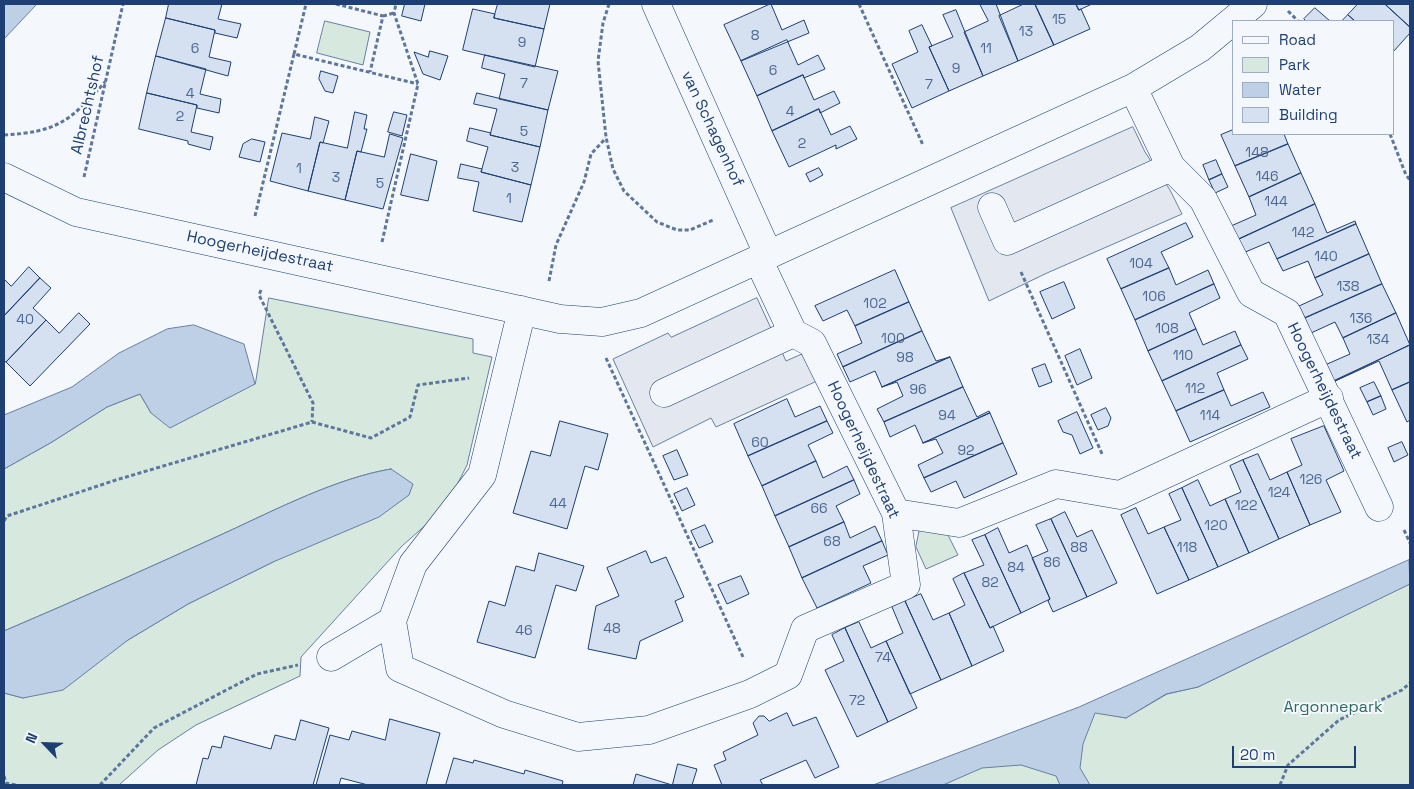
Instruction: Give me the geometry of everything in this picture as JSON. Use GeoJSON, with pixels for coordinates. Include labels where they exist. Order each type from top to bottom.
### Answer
{"type":"FeatureCollection","features":[{"type":"Feature","properties":{"kind":"street","name":"van Schagenhof"},"geometry":{"type":"LineString","coordinates":[[656,4],[746,204],[763,256]]}},
{"type":"Feature","properties":{"kind":"street","name":"Hoogerheijdestraat"},"geometry":{"type":"LineString","coordinates":[[1234,20],[1253,4]]}},
{"type":"Feature","properties":{"kind":"street","name":"Hoogerheijdestraat"},"geometry":{"type":"LineString","coordinates":[[4,177],[76,212],[560,319],[602,322],[641,312],[1133,88],[1200,48],[1232,21]]}},
{"type":"Feature","properties":{"kind":"street","name":"Hoogerheijdestraat"},"geometry":{"type":"LineString","coordinates":[[1133,88],[1170,167],[1203,199],[1251,293],[1287,313],[1380,507]]}},
{"type":"Feature","properties":{"kind":"street"},"geometry":{"type":"LineString","coordinates":[[992,206],[1007,240],[1170,167]]}},
{"type":"Feature","properties":{"kind":"street"},"geometry":{"type":"LineString","coordinates":[[664,393],[793,334],[763,256]]}},
{"type":"Feature","properties":{"kind":"street","name":"Hoogerheijdestraat"},"geometry":{"type":"LineString","coordinates":[[532,312],[504,380],[482,475],[413,564],[392,621],[400,668],[504,714],[578,736],[649,730],[758,690],[788,676],[805,629],[906,585],[896,513],[812,343],[793,334]]}},
{"type":"Feature","properties":{"kind":"street"},"geometry":{"type":"LineString","coordinates":[[896,513],[959,523],[1056,484],[1120,496],[1329,398]]}},
{"type":"Feature","properties":{"kind":"street"},"geometry":{"type":"LineString","coordinates":[[331,657],[392,621]]}},
{"type":"Feature","properties":{"kind":"path","name":"Albrechtshof"},"geometry":{"type":"LineString","coordinates":[[76,212],[123,4]]}},
{"type":"Feature","properties":{"kind":"path"},"geometry":{"type":"LineString","coordinates":[[306,4],[294,54],[259,252],[260,295],[313,403],[312,422]]}},
{"type":"Feature","properties":{"kind":"path"},"geometry":{"type":"LineString","coordinates":[[336,4],[383,16],[394,13]]}},
{"type":"Feature","properties":{"kind":"path"},"geometry":{"type":"LineString","coordinates":[[374,278],[418,84],[394,13],[396,4]]}},
{"type":"Feature","properties":{"kind":"path"},"geometry":{"type":"LineString","coordinates":[[609,4],[603,23],[598,61],[606,137],[613,169],[624,191],[657,222],[677,230],[690,230],[746,204]]}},
{"type":"Feature","properties":{"kind":"path"},"geometry":{"type":"LineString","coordinates":[[859,4],[938,177]]}},
{"type":"Feature","properties":{"kind":"path"},"geometry":{"type":"LineString","coordinates":[[370,72],[383,16]]}},
{"type":"Feature","properties":{"kind":"path"},"geometry":{"type":"LineString","coordinates":[[294,54],[418,84]]}},
{"type":"Feature","properties":{"kind":"path"},"geometry":{"type":"LineString","coordinates":[[4,135],[27,134],[56,127],[82,108],[106,81]]}},
{"type":"Feature","properties":{"kind":"path"},"geometry":{"type":"LineString","coordinates":[[1390,135],[1406,175],[1410,180]]}},
{"type":"Feature","properties":{"kind":"path"},"geometry":{"type":"LineString","coordinates":[[532,312],[556,244],[584,182],[591,154],[606,137]]}},
{"type":"Feature","properties":{"kind":"path"},"geometry":{"type":"LineString","coordinates":[[1007,240],[1120,496]]}},
{"type":"Feature","properties":{"kind":"path"},"geometry":{"type":"LineString","coordinates":[[589,321],[758,690]]}},
{"type":"Feature","properties":{"kind":"path"},"geometry":{"type":"LineString","coordinates":[[4,521],[7,516],[116,480],[312,422],[371,438],[410,417],[418,385],[485,376],[504,380]]}},
{"type":"Feature","properties":{"kind":"path"},"geometry":{"type":"LineString","coordinates":[[100,785],[154,728],[257,674],[331,657]]}},
{"type":"Feature","properties":{"kind":"path"},"geometry":{"type":"LineString","coordinates":[[1280,785],[1288,765],[1339,720],[1402,690],[1410,683]]}},
{"type":"Feature","properties":{"kind":"path"},"geometry":{"type":"LineString","coordinates":[[4,776],[6,783],[16,785]]}},
{"type":"Feature","properties":{"kind":"green space"},"geometry":{"type":"Polygon","coordinates":[[[325,21],[370,32],[363,65],[317,53],[325,21]]]}},
{"type":"Feature","properties":{"kind":"green space"},"geometry":{"type":"Polygon","coordinates":[[[269,298],[473,339],[473,353],[492,357],[467,465],[446,507],[402,546],[301,657],[300,676],[196,725],[158,750],[119,785],[4,785],[4,693],[23,698],[128,640],[188,604],[273,562],[391,469],[350,479],[308,495],[4,631],[4,469],[52,442],[107,407],[140,394],[151,413],[255,384],[269,298]]]}},
{"type":"Feature","properties":{"kind":"green space"},"geometry":{"type":"Polygon","coordinates":[[[921,523],[946,531],[958,555],[926,569],[916,547],[921,523]]]}},
{"type":"Feature","properties":{"kind":"green space","name":"Argonnepark"},"geometry":{"type":"Polygon","coordinates":[[[1410,584],[1410,785],[943,785],[1095,712],[1126,718],[1167,694],[1198,687],[1410,584]]]}},
{"type":"Feature","properties":{"kind":"shaded area"},"geometry":{"type":"Polygon","coordinates":[[[1133,127],[1145,152],[1170,190],[1182,214],[1047,273],[989,301],[951,208],[1133,127]]]}},
{"type":"Feature","properties":{"kind":"shaded area"},"geometry":{"type":"Polygon","coordinates":[[[757,298],[786,361],[804,353],[817,381],[716,427],[711,418],[653,447],[613,359],[668,333],[671,337],[757,298]]]}},
{"type":"Feature","properties":{"kind":"water"},"geometry":{"type":"Polygon","coordinates":[[[4,4],[37,4],[4,39],[4,4]]]}},
{"type":"Feature","properties":{"kind":"water"},"geometry":{"type":"Polygon","coordinates":[[[194,325],[244,344],[255,384],[170,428],[151,413],[140,394],[107,407],[52,442],[4,469],[4,415],[72,387],[119,353],[167,329],[194,325]]]}},
{"type":"Feature","properties":{"kind":"water"},"geometry":{"type":"Polygon","coordinates":[[[391,469],[413,484],[409,495],[379,517],[273,562],[188,604],[128,640],[63,690],[23,698],[4,693],[4,631],[308,495],[350,479],[391,469]]]}},
{"type":"Feature","properties":{"kind":"water"},"geometry":{"type":"Polygon","coordinates":[[[1409,560],[1410,584],[1198,687],[1166,694],[1126,718],[1095,713],[1083,744],[1080,768],[1090,785],[1060,785],[1056,776],[1021,765],[982,768],[943,785],[873,785],[1079,707],[1409,560]]]}},
{"type":"Feature","properties":{"kind":"building"},"geometry":{"type":"Polygon","coordinates":[[[169,4],[222,4],[218,19],[241,24],[237,38],[215,33],[215,30],[166,18],[169,4]]]}},
{"type":"Feature","properties":{"kind":"building"},"geometry":{"type":"Polygon","coordinates":[[[405,4],[425,4],[421,21],[402,16],[405,4]]]}},
{"type":"Feature","properties":{"kind":"building"},"geometry":{"type":"Polygon","coordinates":[[[498,4],[550,4],[544,29],[494,18],[498,4]]]}},
{"type":"Feature","properties":{"kind":"building"},"geometry":{"type":"Polygon","coordinates":[[[771,4],[782,30],[804,20],[809,33],[741,61],[724,25],[771,4]]]}},
{"type":"Feature","properties":{"kind":"building"},"geometry":{"type":"Polygon","coordinates":[[[980,4],[996,4],[1018,61],[983,76],[964,32],[988,21],[980,4]]]}},
{"type":"Feature","properties":{"kind":"building"},"geometry":{"type":"Polygon","coordinates":[[[1024,4],[1035,4],[1054,45],[1018,61],[999,16],[1024,4]]]}},
{"type":"Feature","properties":{"kind":"building"},"geometry":{"type":"Polygon","coordinates":[[[1035,4],[1076,4],[1079,10],[1081,9],[1090,29],[1054,45],[1035,4]]]}},
{"type":"Feature","properties":{"kind":"building"},"geometry":{"type":"Polygon","coordinates":[[[1076,4],[1092,4],[1079,10],[1076,4]]]}},
{"type":"Feature","properties":{"kind":"building"},"geometry":{"type":"Polygon","coordinates":[[[1358,4],[1385,4],[1410,27],[1410,33],[1394,51],[1394,20],[1354,20],[1348,15],[1358,4]]]}},
{"type":"Feature","properties":{"kind":"building"},"geometry":{"type":"Polygon","coordinates":[[[1385,4],[1410,4],[1410,27],[1385,4]]]}},
{"type":"Feature","properties":{"kind":"building"},"geometry":{"type":"Polygon","coordinates":[[[1315,8],[1329,20],[1305,20],[1315,8]]]}},
{"type":"Feature","properties":{"kind":"building"},"geometry":{"type":"Polygon","coordinates":[[[473,9],[495,14],[494,18],[544,29],[535,67],[463,50],[473,9]]]}},
{"type":"Feature","properties":{"kind":"building"},"geometry":{"type":"Polygon","coordinates":[[[956,10],[983,76],[949,91],[929,47],[953,37],[943,15],[956,10]]]}},
{"type":"Feature","properties":{"kind":"building"},"geometry":{"type":"Polygon","coordinates":[[[1348,15],[1354,20],[1343,20],[1348,15]]]}},
{"type":"Feature","properties":{"kind":"building"},"geometry":{"type":"Polygon","coordinates":[[[166,18],[215,30],[209,57],[231,62],[228,76],[156,56],[166,18]]]}},
{"type":"Feature","properties":{"kind":"building"},"geometry":{"type":"Polygon","coordinates":[[[922,25],[932,46],[929,47],[949,91],[912,108],[892,64],[918,52],[909,31],[922,25]]]}},
{"type":"Feature","properties":{"kind":"building"},"geometry":{"type":"Polygon","coordinates":[[[787,40],[798,65],[818,55],[825,69],[804,78],[803,75],[757,96],[741,61],[787,40]]]}},
{"type":"Feature","properties":{"kind":"building"},"geometry":{"type":"Polygon","coordinates":[[[430,51],[448,56],[440,80],[423,74],[414,52],[428,57],[430,51]]]}},
{"type":"Feature","properties":{"kind":"building"},"geometry":{"type":"Polygon","coordinates":[[[485,55],[558,71],[548,110],[499,99],[505,74],[482,68],[485,55]]]}},
{"type":"Feature","properties":{"kind":"building"},"geometry":{"type":"Polygon","coordinates":[[[156,56],[206,69],[200,94],[221,99],[219,113],[197,108],[197,105],[147,93],[156,56]]]}},
{"type":"Feature","properties":{"kind":"building"},"geometry":{"type":"Polygon","coordinates":[[[321,71],[338,76],[333,93],[325,91],[319,79],[321,71]]]}},
{"type":"Feature","properties":{"kind":"building"},"geometry":{"type":"Polygon","coordinates":[[[803,75],[814,100],[834,91],[840,103],[820,113],[819,109],[772,131],[757,96],[803,75]]]}},
{"type":"Feature","properties":{"kind":"building"},"geometry":{"type":"Polygon","coordinates":[[[147,93],[197,105],[191,132],[213,137],[210,150],[188,144],[188,141],[139,129],[147,93]]]}},
{"type":"Feature","properties":{"kind":"building"},"geometry":{"type":"Polygon","coordinates":[[[477,93],[548,110],[540,147],[490,135],[497,109],[474,104],[477,93]]]}},
{"type":"Feature","properties":{"kind":"building"},"geometry":{"type":"Polygon","coordinates":[[[819,109],[831,135],[850,126],[857,139],[836,149],[836,145],[789,167],[772,131],[819,109]]]}},
{"type":"Feature","properties":{"kind":"building"},"geometry":{"type":"Polygon","coordinates":[[[355,112],[367,115],[364,129],[367,129],[361,152],[357,151],[345,200],[308,191],[320,142],[347,148],[355,112]]]}},
{"type":"Feature","properties":{"kind":"building"},"geometry":{"type":"Polygon","coordinates":[[[394,112],[407,115],[402,136],[388,132],[394,112]]]}},
{"type":"Feature","properties":{"kind":"building"},"geometry":{"type":"Polygon","coordinates":[[[315,117],[329,121],[323,143],[320,142],[308,191],[270,181],[282,133],[310,139],[315,117]]]}},
{"type":"Feature","properties":{"kind":"building"},"geometry":{"type":"Polygon","coordinates":[[[470,128],[491,133],[490,135],[540,147],[531,185],[481,172],[488,147],[467,141],[470,128]]]}},
{"type":"Feature","properties":{"kind":"building"},"geometry":{"type":"Polygon","coordinates":[[[1232,130],[1232,135],[1284,135],[1288,144],[1235,166],[1221,135],[1232,130]]]}},
{"type":"Feature","properties":{"kind":"building"},"geometry":{"type":"Polygon","coordinates":[[[390,134],[403,138],[383,209],[345,200],[357,151],[384,157],[390,134]]]}},
{"type":"Feature","properties":{"kind":"building"},"geometry":{"type":"Polygon","coordinates":[[[252,139],[265,142],[260,162],[239,157],[243,144],[252,139]]]}},
{"type":"Feature","properties":{"kind":"building"},"geometry":{"type":"Polygon","coordinates":[[[1288,144],[1301,173],[1249,197],[1235,166],[1288,144]]]}},
{"type":"Feature","properties":{"kind":"building"},"geometry":{"type":"Polygon","coordinates":[[[411,154],[437,161],[428,201],[401,195],[411,154]]]}},
{"type":"Feature","properties":{"kind":"building"},"geometry":{"type":"Polygon","coordinates":[[[1216,160],[1222,174],[1209,180],[1203,165],[1216,160]]]}},
{"type":"Feature","properties":{"kind":"building"},"geometry":{"type":"Polygon","coordinates":[[[461,164],[482,169],[481,172],[531,185],[522,222],[473,211],[479,182],[458,178],[461,164]]]}},
{"type":"Feature","properties":{"kind":"building"},"geometry":{"type":"Polygon","coordinates":[[[819,168],[823,175],[810,182],[806,174],[819,168]]]}},
{"type":"Feature","properties":{"kind":"building"},"geometry":{"type":"Polygon","coordinates":[[[1301,173],[1315,204],[1237,240],[1231,226],[1256,215],[1249,197],[1301,173]]]}},
{"type":"Feature","properties":{"kind":"building"},"geometry":{"type":"Polygon","coordinates":[[[1222,174],[1228,187],[1215,193],[1209,180],[1222,174]]]}},
{"type":"Feature","properties":{"kind":"building"},"geometry":{"type":"Polygon","coordinates":[[[1315,204],[1327,233],[1355,221],[1356,224],[1277,259],[1269,242],[1243,253],[1237,240],[1315,204]]]}},
{"type":"Feature","properties":{"kind":"building"},"geometry":{"type":"Polygon","coordinates":[[[1186,223],[1193,237],[1161,252],[1169,268],[1121,289],[1107,259],[1186,223]]]}},
{"type":"Feature","properties":{"kind":"building"},"geometry":{"type":"Polygon","coordinates":[[[1356,224],[1369,254],[1315,278],[1308,261],[1283,271],[1277,259],[1356,224]]]}},
{"type":"Feature","properties":{"kind":"building"},"geometry":{"type":"Polygon","coordinates":[[[1369,254],[1382,284],[1305,318],[1299,306],[1323,295],[1315,278],[1369,254]]]}},
{"type":"Feature","properties":{"kind":"building"},"geometry":{"type":"Polygon","coordinates":[[[29,267],[40,278],[4,316],[4,279],[11,286],[29,267]]]}},
{"type":"Feature","properties":{"kind":"building"},"geometry":{"type":"Polygon","coordinates":[[[1169,268],[1176,285],[1208,270],[1214,284],[1135,320],[1121,289],[1169,268]]]}},
{"type":"Feature","properties":{"kind":"building"},"geometry":{"type":"Polygon","coordinates":[[[895,270],[909,302],[855,326],[847,310],[823,321],[815,306],[895,270]]]}},
{"type":"Feature","properties":{"kind":"building"},"geometry":{"type":"Polygon","coordinates":[[[40,278],[51,288],[33,308],[46,320],[6,362],[4,361],[4,316],[40,278]]]}},
{"type":"Feature","properties":{"kind":"building"},"geometry":{"type":"Polygon","coordinates":[[[1064,282],[1075,308],[1052,319],[1040,292],[1064,282]]]}},
{"type":"Feature","properties":{"kind":"building"},"geometry":{"type":"Polygon","coordinates":[[[1214,284],[1220,298],[1189,313],[1196,329],[1148,351],[1135,320],[1214,284]]]}},
{"type":"Feature","properties":{"kind":"building"},"geometry":{"type":"Polygon","coordinates":[[[1382,284],[1396,313],[1343,338],[1335,322],[1311,333],[1305,318],[1382,284]]]}},
{"type":"Feature","properties":{"kind":"building"},"geometry":{"type":"Polygon","coordinates":[[[909,302],[922,331],[843,367],[837,354],[862,343],[855,326],[909,302]]]}},
{"type":"Feature","properties":{"kind":"building"},"geometry":{"type":"Polygon","coordinates":[[[79,313],[90,324],[30,386],[6,362],[46,320],[59,333],[79,313]]]}},
{"type":"Feature","properties":{"kind":"building"},"geometry":{"type":"Polygon","coordinates":[[[1396,313],[1410,345],[1333,381],[1325,365],[1350,354],[1343,338],[1396,313]]]}},
{"type":"Feature","properties":{"kind":"building"},"geometry":{"type":"Polygon","coordinates":[[[1196,329],[1203,345],[1235,331],[1241,345],[1162,381],[1148,351],[1196,329]]]}},
{"type":"Feature","properties":{"kind":"building"},"geometry":{"type":"Polygon","coordinates":[[[922,331],[936,361],[950,357],[882,387],[875,371],[850,382],[843,367],[922,331]]]}},
{"type":"Feature","properties":{"kind":"building"},"geometry":{"type":"Polygon","coordinates":[[[1241,345],[1248,359],[1217,373],[1224,390],[1176,411],[1162,381],[1241,345]]]}},
{"type":"Feature","properties":{"kind":"building"},"geometry":{"type":"Polygon","coordinates":[[[1410,345],[1410,382],[1392,390],[1379,361],[1333,382],[1410,345]]]}},
{"type":"Feature","properties":{"kind":"building"},"geometry":{"type":"Polygon","coordinates":[[[1080,349],[1092,378],[1077,385],[1065,356],[1080,349]]]}},
{"type":"Feature","properties":{"kind":"building"},"geometry":{"type":"Polygon","coordinates":[[[950,357],[963,387],[884,422],[877,409],[903,396],[897,382],[882,387],[950,357]]]}},
{"type":"Feature","properties":{"kind":"building"},"geometry":{"type":"Polygon","coordinates":[[[1045,364],[1052,382],[1039,387],[1032,369],[1045,364]]]}},
{"type":"Feature","properties":{"kind":"building"},"geometry":{"type":"Polygon","coordinates":[[[1374,382],[1381,396],[1367,402],[1360,388],[1374,382]]]}},
{"type":"Feature","properties":{"kind":"building"},"geometry":{"type":"Polygon","coordinates":[[[1410,382],[1410,420],[1407,422],[1392,390],[1410,382]]]}},
{"type":"Feature","properties":{"kind":"building"},"geometry":{"type":"Polygon","coordinates":[[[963,387],[977,417],[989,411],[990,413],[923,443],[915,425],[890,437],[884,422],[963,387]]]}},
{"type":"Feature","properties":{"kind":"building"},"geometry":{"type":"Polygon","coordinates":[[[1224,390],[1231,406],[1263,392],[1270,407],[1190,442],[1176,411],[1224,390]]]}},
{"type":"Feature","properties":{"kind":"building"},"geometry":{"type":"Polygon","coordinates":[[[1381,396],[1386,409],[1373,415],[1367,402],[1381,396]]]}},
{"type":"Feature","properties":{"kind":"building"},"geometry":{"type":"Polygon","coordinates":[[[787,399],[795,417],[820,406],[827,421],[748,456],[734,424],[787,399]]]}},
{"type":"Feature","properties":{"kind":"building"},"geometry":{"type":"Polygon","coordinates":[[[1106,408],[1111,418],[1108,426],[1098,430],[1091,415],[1106,408]]]}},
{"type":"Feature","properties":{"kind":"building"},"geometry":{"type":"Polygon","coordinates":[[[1077,412],[1093,448],[1080,454],[1072,435],[1063,432],[1058,421],[1077,412]]]}},
{"type":"Feature","properties":{"kind":"building"},"geometry":{"type":"Polygon","coordinates":[[[990,413],[1003,443],[924,478],[918,465],[943,453],[936,439],[923,443],[990,413]]]}},
{"type":"Feature","properties":{"kind":"building"},"geometry":{"type":"Polygon","coordinates":[[[560,421],[608,434],[598,470],[585,466],[567,529],[513,513],[531,451],[550,456],[560,421]]]}},
{"type":"Feature","properties":{"kind":"building"},"geometry":{"type":"Polygon","coordinates":[[[827,421],[833,433],[808,445],[816,461],[762,486],[748,456],[827,421]]]}},
{"type":"Feature","properties":{"kind":"building"},"geometry":{"type":"Polygon","coordinates":[[[1324,426],[1344,471],[1326,480],[1341,512],[1310,525],[1287,472],[1302,465],[1291,439],[1324,426]]]}},
{"type":"Feature","properties":{"kind":"building"},"geometry":{"type":"Polygon","coordinates":[[[1402,442],[1408,455],[1394,462],[1388,448],[1402,442]]]}},
{"type":"Feature","properties":{"kind":"building"},"geometry":{"type":"Polygon","coordinates":[[[1003,443],[1017,474],[964,498],[956,481],[931,492],[924,478],[1003,443]]]}},
{"type":"Feature","properties":{"kind":"building"},"geometry":{"type":"Polygon","coordinates":[[[677,450],[688,475],[674,480],[663,456],[677,450]]]}},
{"type":"Feature","properties":{"kind":"building"},"geometry":{"type":"Polygon","coordinates":[[[1258,454],[1270,480],[1287,472],[1310,525],[1279,539],[1243,460],[1258,454]]]}},
{"type":"Feature","properties":{"kind":"building"},"geometry":{"type":"Polygon","coordinates":[[[1243,460],[1279,539],[1249,553],[1225,499],[1241,492],[1230,466],[1243,460]]]}},
{"type":"Feature","properties":{"kind":"building"},"geometry":{"type":"Polygon","coordinates":[[[816,461],[823,478],[847,466],[854,480],[775,516],[762,486],[816,461]]]}},
{"type":"Feature","properties":{"kind":"building"},"geometry":{"type":"Polygon","coordinates":[[[854,480],[860,494],[836,506],[844,522],[789,547],[775,516],[854,480]]]}},
{"type":"Feature","properties":{"kind":"building"},"geometry":{"type":"Polygon","coordinates":[[[1198,480],[1210,506],[1225,499],[1249,553],[1218,567],[1182,488],[1198,480]]]}},
{"type":"Feature","properties":{"kind":"building"},"geometry":{"type":"Polygon","coordinates":[[[687,488],[695,505],[682,511],[674,494],[687,488]]]}},
{"type":"Feature","properties":{"kind":"building"},"geometry":{"type":"Polygon","coordinates":[[[1182,488],[1218,567],[1189,580],[1164,527],[1181,520],[1169,494],[1182,488]]]}},
{"type":"Feature","properties":{"kind":"building"},"geometry":{"type":"Polygon","coordinates":[[[1136,508],[1148,534],[1164,527],[1189,580],[1157,594],[1121,515],[1136,508]]]}},
{"type":"Feature","properties":{"kind":"building"},"geometry":{"type":"Polygon","coordinates":[[[1065,512],[1077,537],[1092,530],[1117,583],[1087,597],[1051,519],[1065,512]]]}},
{"type":"Feature","properties":{"kind":"building"},"geometry":{"type":"Polygon","coordinates":[[[1051,519],[1087,597],[1053,612],[1048,601],[1050,599],[1032,558],[1048,551],[1036,525],[1051,519]]]}},
{"type":"Feature","properties":{"kind":"building"},"geometry":{"type":"Polygon","coordinates":[[[844,522],[850,538],[875,526],[882,541],[802,578],[789,547],[844,522]]]}},
{"type":"Feature","properties":{"kind":"building"},"geometry":{"type":"Polygon","coordinates":[[[705,525],[713,542],[699,548],[691,531],[705,525]]]}},
{"type":"Feature","properties":{"kind":"building"},"geometry":{"type":"Polygon","coordinates":[[[998,528],[1009,553],[1027,545],[1050,599],[1021,613],[985,535],[998,528]]]}},
{"type":"Feature","properties":{"kind":"building"},"geometry":{"type":"Polygon","coordinates":[[[985,535],[1021,613],[990,628],[964,573],[984,565],[972,540],[985,535]]]}},
{"type":"Feature","properties":{"kind":"building"},"geometry":{"type":"Polygon","coordinates":[[[882,541],[888,555],[863,566],[871,583],[817,608],[802,578],[882,541]]]}},
{"type":"Feature","properties":{"kind":"building"},"geometry":{"type":"Polygon","coordinates":[[[646,551],[651,563],[666,557],[684,597],[675,601],[683,621],[640,641],[636,659],[588,649],[596,606],[619,596],[607,568],[646,551]]]}},
{"type":"Feature","properties":{"kind":"building"},"geometry":{"type":"Polygon","coordinates":[[[539,553],[584,566],[576,591],[556,585],[535,658],[477,642],[489,601],[505,606],[516,566],[534,571],[539,553]]]}},
{"type":"Feature","properties":{"kind":"building"},"geometry":{"type":"Polygon","coordinates":[[[964,573],[990,628],[993,626],[1004,651],[972,666],[949,613],[965,605],[953,579],[964,573]]]}},
{"type":"Feature","properties":{"kind":"building"},"geometry":{"type":"Polygon","coordinates":[[[741,576],[749,594],[727,604],[718,585],[741,576]]]}},
{"type":"Feature","properties":{"kind":"building"},"geometry":{"type":"Polygon","coordinates":[[[921,594],[933,620],[949,613],[972,666],[941,680],[905,601],[921,594]]]}},
{"type":"Feature","properties":{"kind":"building"},"geometry":{"type":"Polygon","coordinates":[[[905,601],[941,680],[910,694],[886,641],[903,633],[892,607],[905,601]]]}},
{"type":"Feature","properties":{"kind":"building"},"geometry":{"type":"Polygon","coordinates":[[[859,622],[871,648],[886,641],[917,708],[888,722],[845,628],[859,622]]]}},
{"type":"Feature","properties":{"kind":"building"},"geometry":{"type":"Polygon","coordinates":[[[845,628],[888,722],[857,737],[825,670],[844,661],[832,635],[845,628]]]}},
{"type":"Feature","properties":{"kind":"building"},"geometry":{"type":"Polygon","coordinates":[[[787,713],[793,726],[816,717],[839,767],[815,778],[806,760],[760,780],[763,785],[722,785],[714,765],[726,760],[723,752],[758,735],[753,723],[759,716],[764,716],[769,721],[787,713]]]}},
{"type":"Feature","properties":{"kind":"building"},"geometry":{"type":"Polygon","coordinates":[[[390,719],[440,733],[426,785],[368,785],[341,778],[339,785],[316,785],[330,735],[349,740],[352,731],[385,740],[390,719]]]}},
{"type":"Feature","properties":{"kind":"building"},"geometry":{"type":"Polygon","coordinates":[[[301,720],[329,728],[313,785],[196,785],[203,758],[208,759],[212,746],[221,748],[224,736],[271,749],[275,735],[295,740],[301,720]]]}},
{"type":"Feature","properties":{"kind":"building"},"geometry":{"type":"Polygon","coordinates":[[[454,758],[473,763],[474,760],[524,774],[525,770],[563,781],[562,785],[446,785],[454,758]]]}},
{"type":"Feature","properties":{"kind":"building"},"geometry":{"type":"Polygon","coordinates":[[[678,764],[697,769],[692,785],[672,785],[678,764]]]}},
{"type":"Feature","properties":{"kind":"building"},"geometry":{"type":"Polygon","coordinates":[[[636,774],[672,785],[633,785],[636,774]]]}}]}
